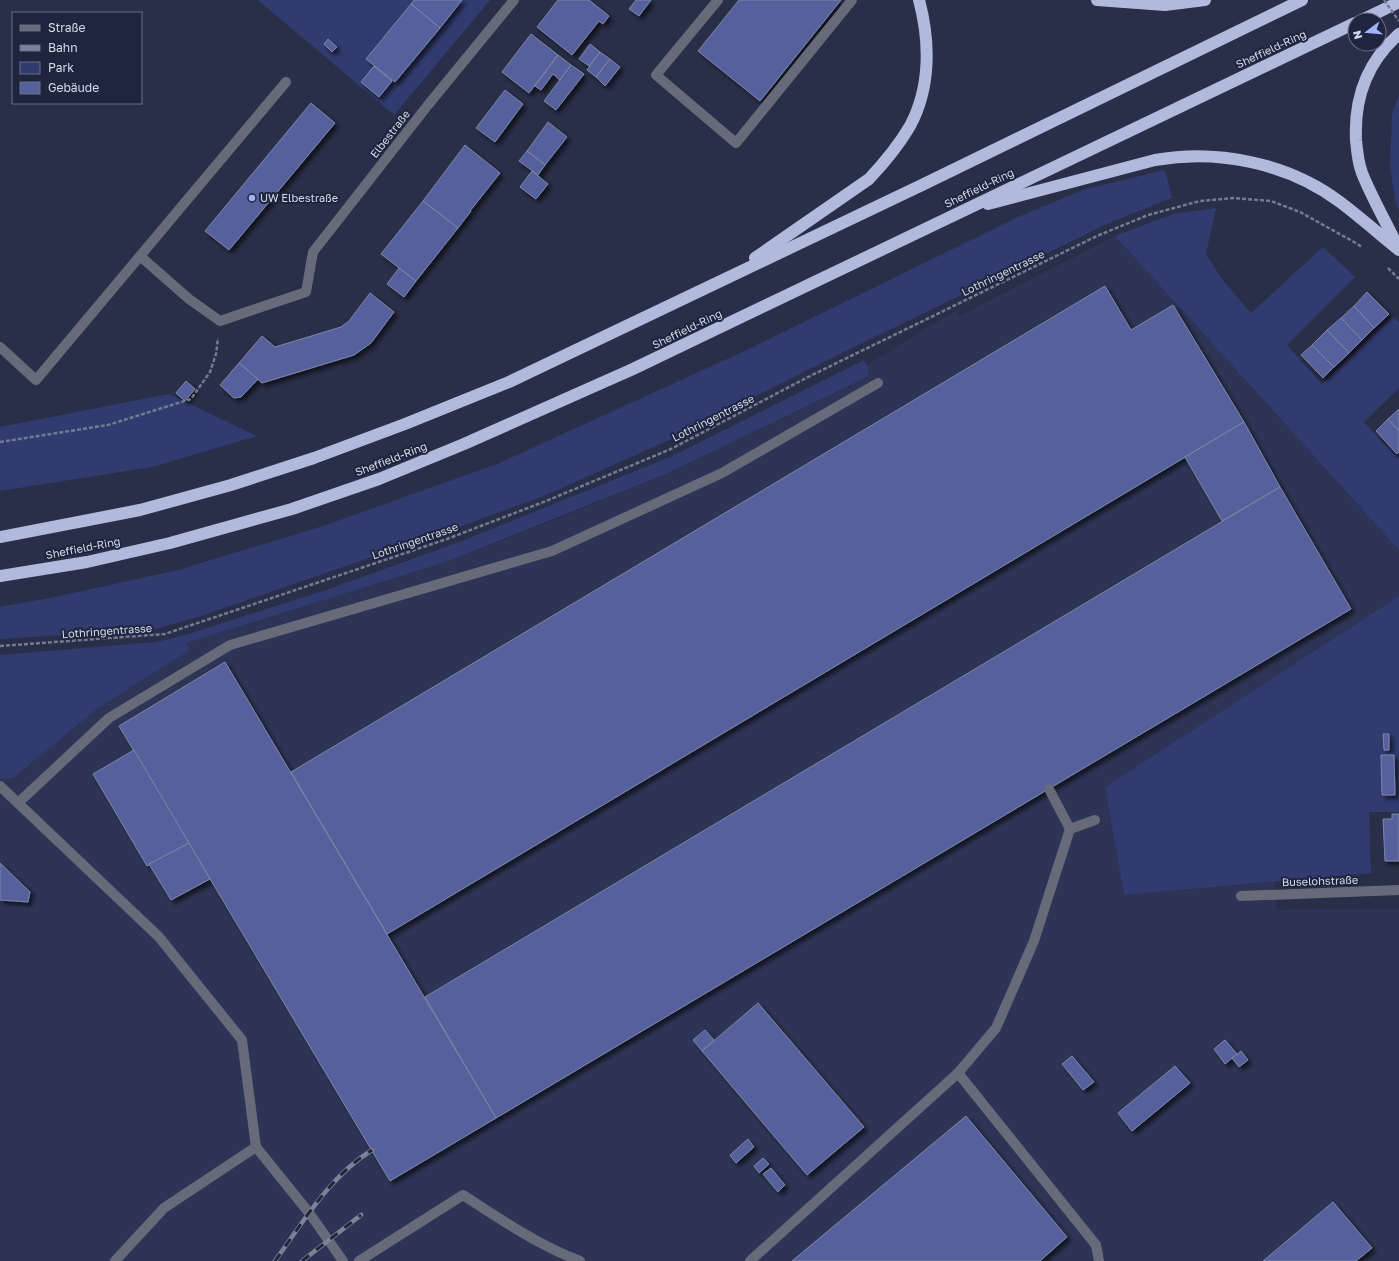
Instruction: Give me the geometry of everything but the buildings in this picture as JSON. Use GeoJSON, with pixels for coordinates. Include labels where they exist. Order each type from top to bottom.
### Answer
{"type":"FeatureCollection","features":[{"type":"Feature","properties":{"kind":"highway"},"geometry":{"type":"LineString","coordinates":[[725,279],[868,179],[898,144],[910,125],[918,105],[924,83],[927,59],[926,37],[919,0]]}},
{"type":"Feature","properties":{"kind":"highway"},"geometry":{"type":"LineString","coordinates":[[1097,0],[1165,5],[1205,0]]}},
{"type":"Feature","properties":{"kind":"highway"},"geometry":{"type":"LineString","coordinates":[[0,537],[140,510],[231,485],[314,458],[405,424],[509,382],[922,185],[1302,0]]}},
{"type":"Feature","properties":{"kind":"highway"},"geometry":{"type":"LineString","coordinates":[[1379,12],[1399,2]]}},
{"type":"Feature","properties":{"kind":"highway","name":"Sheffield-Ring"},"geometry":{"type":"LineString","coordinates":[[0,576],[87,562],[170,543],[292,509],[379,479],[464,444],[633,369],[1347,28]]}},
{"type":"Feature","properties":{"kind":"highway"},"geometry":{"type":"LineString","coordinates":[[1399,34],[1377,58],[1365,79],[1358,102],[1355,126],[1361,172],[1399,249]]}},
{"type":"Feature","properties":{"kind":"highway"},"geometry":{"type":"LineString","coordinates":[[960,212],[1155,160],[1176,157],[1219,157],[1261,165],[1301,179],[1339,201],[1399,249]]}},
{"type":"Feature","properties":{"kind":"street","name":"Elbestraße"},"geometry":{"type":"LineString","coordinates":[[220,321],[306,292],[313,252],[428,105],[514,0]]}},
{"type":"Feature","properties":{"kind":"street"},"geometry":{"type":"LineString","coordinates":[[718,0],[656,75],[736,143],[852,0]]}},
{"type":"Feature","properties":{"kind":"street"},"geometry":{"type":"LineString","coordinates":[[0,347],[36,380],[286,82]]}},
{"type":"Feature","properties":{"kind":"street"},"geometry":{"type":"LineString","coordinates":[[140,256],[189,299],[220,321]]}},
{"type":"Feature","properties":{"kind":"street"},"geometry":{"type":"LineString","coordinates":[[18,803],[109,718],[230,645],[552,551],[722,473],[878,383]]}},
{"type":"Feature","properties":{"kind":"street"},"geometry":{"type":"LineString","coordinates":[[0,786],[159,937],[242,1040],[256,1147],[310,1214],[343,1261]]}},
{"type":"Feature","properties":{"kind":"street"},"geometry":{"type":"LineString","coordinates":[[750,1261],[958,1073],[996,1028],[1034,940],[1070,829],[1049,789]]}},
{"type":"Feature","properties":{"kind":"street"},"geometry":{"type":"LineString","coordinates":[[1070,829],[1095,820]]}},
{"type":"Feature","properties":{"kind":"street","name":"Buselohstraße"},"geometry":{"type":"LineString","coordinates":[[1241,896],[1399,890]]}},
{"type":"Feature","properties":{"kind":"street"},"geometry":{"type":"LineString","coordinates":[[958,1073],[1096,1245],[1099,1261]]}},
{"type":"Feature","properties":{"kind":"street"},"geometry":{"type":"LineString","coordinates":[[115,1261],[164,1208],[256,1147]]}},
{"type":"Feature","properties":{"kind":"street"},"geometry":{"type":"LineString","coordinates":[[359,1261],[463,1195],[562,1258],[580,1261]]}},
{"type":"Feature","properties":{"kind":"path"},"geometry":{"type":"LineString","coordinates":[[1384,0],[1399,21]]}},
{"type":"Feature","properties":{"kind":"path","name":"Lothringentrasse"},"geometry":{"type":"LineString","coordinates":[[0,646],[165,634],[447,539],[546,501],[671,448],[808,377],[1076,246],[1148,215],[1200,200],[1234,198],[1271,201],[1300,212],[1366,250]]}},
{"type":"Feature","properties":{"kind":"path"},"geometry":{"type":"LineString","coordinates":[[1384,263],[1399,279]]}},
{"type":"Feature","properties":{"kind":"path"},"geometry":{"type":"LineString","coordinates":[[0,442],[108,424],[191,399],[210,372],[216,354],[220,321]]}},
{"type":"Feature","properties":{"kind":"shaded area"},"geometry":{"type":"Polygon","coordinates":[[[1115,236],[1399,550],[1399,596],[1105,787],[1124,895],[1274,882],[1277,910],[1399,909],[1399,1261],[0,1261],[0,682],[185,643],[446,562],[562,517],[668,473],[869,376],[867,365],[955,311],[960,316],[1115,236]]]}},
{"type":"Feature","properties":{"kind":"green space"},"geometry":{"type":"Polygon","coordinates":[[[258,0],[490,0],[394,115],[258,0]]]}},
{"type":"Feature","properties":{"kind":"green space"},"geometry":{"type":"Polygon","coordinates":[[[1399,94],[1399,210],[1395,201],[1390,165],[1392,115],[1399,94]]]}},
{"type":"Feature","properties":{"kind":"green space"},"geometry":{"type":"Polygon","coordinates":[[[1165,170],[1172,198],[1109,223],[805,371],[676,437],[544,496],[445,532],[198,617],[155,629],[0,639],[0,607],[55,597],[178,570],[323,526],[497,464],[749,349],[1018,217],[1085,189],[1165,170]]]}},
{"type":"Feature","properties":{"kind":"green space"},"geometry":{"type":"Polygon","coordinates":[[[1216,208],[1206,254],[1222,279],[1251,313],[1323,247],[1355,277],[1287,345],[1322,384],[1393,316],[1399,322],[1399,388],[1364,422],[1397,458],[1399,457],[1399,550],[1115,236],[1173,214],[1216,208]]]}},
{"type":"Feature","properties":{"kind":"green space"},"geometry":{"type":"Polygon","coordinates":[[[864,360],[867,365],[869,376],[668,473],[446,562],[186,643],[190,650],[98,708],[13,778],[2,779],[0,777],[0,655],[156,642],[185,635],[329,589],[462,541],[670,457],[864,360]]]}},
{"type":"Feature","properties":{"kind":"green space"},"geometry":{"type":"Polygon","coordinates":[[[169,394],[257,436],[152,467],[0,491],[0,427],[169,394]]]}},
{"type":"Feature","properties":{"kind":"green space"},"geometry":{"type":"Polygon","coordinates":[[[1399,596],[1399,812],[1369,812],[1371,873],[1124,895],[1105,787],[1399,596]]]}},
{"type":"Feature","properties":{"kind":"railway"},"geometry":{"type":"LineString","coordinates":[[275,1261],[330,1186],[343,1173],[372,1150]]}},
{"type":"Feature","properties":{"kind":"railway"},"geometry":{"type":"LineString","coordinates":[[302,1261],[361,1215]]}},
{"type":"Feature","properties":{"kind":"place","name":"UW Elbestraße"},"geometry":{"type":"Point","coordinates":[252,198]}}]}
